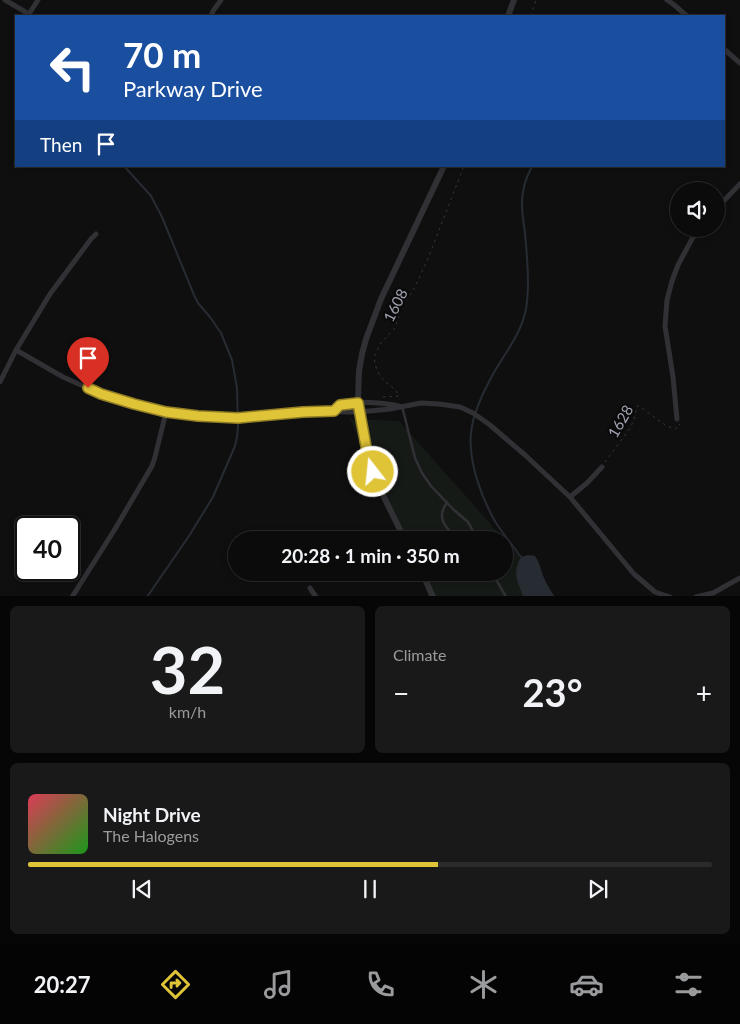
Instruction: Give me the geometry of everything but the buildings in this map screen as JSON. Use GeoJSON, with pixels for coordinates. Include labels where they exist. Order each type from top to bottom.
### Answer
{"type":"FeatureCollection","features":[{"type":"Feature","properties":{"kind":"street"},"geometry":{"type":"LineString","coordinates":[[5,0],[29,14],[38,0]]}},
{"type":"Feature","properties":{"kind":"street"},"geometry":{"type":"LineString","coordinates":[[211,15],[221,0]]}},
{"type":"Feature","properties":{"kind":"street"},"geometry":{"type":"LineString","coordinates":[[508,15],[514,0]]}},
{"type":"Feature","properties":{"kind":"street"},"geometry":{"type":"LineString","coordinates":[[667,0],[686,15]]}},
{"type":"Feature","properties":{"kind":"street"},"geometry":{"type":"LineString","coordinates":[[725,50],[740,64]]}},
{"type":"Feature","properties":{"kind":"street"},"geometry":{"type":"LineString","coordinates":[[401,531],[386,501],[368,457],[358,403],[359,371],[366,338],[388,283],[444,167]]}},
{"type":"Feature","properties":{"kind":"street"},"geometry":{"type":"LineString","coordinates":[[725,200],[740,184]]}},
{"type":"Feature","properties":{"kind":"street"},"geometry":{"type":"LineString","coordinates":[[0,382],[16,350],[50,294],[96,234]]}},
{"type":"Feature","properties":{"kind":"street"},"geometry":{"type":"LineString","coordinates":[[677,419],[665,326],[667,300],[678,265],[694,237]]}},
{"type":"Feature","properties":{"kind":"street"},"geometry":{"type":"LineString","coordinates":[[16,350],[63,377],[101,394],[166,412],[238,418],[303,412],[359,412],[421,403],[460,407],[473,413],[490,425],[525,455],[570,497],[634,574],[655,592],[670,596]]}},
{"type":"Feature","properties":{"kind":"street"},"geometry":{"type":"LineString","coordinates":[[334,411],[340,405],[358,403],[388,403],[402,406]]}},
{"type":"Feature","properties":{"kind":"street"},"geometry":{"type":"LineString","coordinates":[[72,596],[115,529],[152,466],[166,412]]}},
{"type":"Feature","properties":{"kind":"street"},"geometry":{"type":"LineString","coordinates":[[570,497],[602,467]]}},
{"type":"Feature","properties":{"kind":"street"},"geometry":{"type":"LineString","coordinates":[[696,596],[713,593],[740,578]]}},
{"type":"Feature","properties":{"kind":"street"},"geometry":{"type":"LineString","coordinates":[[426,581],[433,596]]}},
{"type":"Feature","properties":{"kind":"street"},"geometry":{"type":"LineString","coordinates":[[310,588],[316,596]]}},
{"type":"Feature","properties":{"kind":"lane"},"geometry":{"type":"LineString","coordinates":[[402,406],[415,458],[422,473],[431,486],[468,522],[473,531]]}},
{"type":"Feature","properties":{"kind":"lane"},"geometry":{"type":"LineString","coordinates":[[447,502],[442,513],[444,523],[450,531]]}},
{"type":"Feature","properties":{"kind":"lane"},"geometry":{"type":"LineString","coordinates":[[497,581],[506,596]]}},
{"type":"Feature","properties":{"kind":"path"},"geometry":{"type":"LineString","coordinates":[[531,15],[536,0]]}},
{"type":"Feature","properties":{"kind":"path","name":"1608"},"geometry":{"type":"LineString","coordinates":[[382,398],[399,396],[396,389],[388,385],[378,374],[374,357],[380,344],[395,328],[402,306],[413,291],[427,261],[464,167]]}},
{"type":"Feature","properties":{"kind":"path","name":"1628"},"geometry":{"type":"LineString","coordinates":[[602,467],[631,427],[637,406],[665,425],[675,429],[680,425],[677,419]]}},
{"type":"Feature","properties":{"kind":"shaded area"},"geometry":{"type":"Polygon","coordinates":[[[350,419],[399,421],[497,531],[400,531],[350,419]]]}},
{"type":"Feature","properties":{"kind":"shaded area"},"geometry":{"type":"Polygon","coordinates":[[[513,549],[529,567],[542,596],[429,596],[422,581],[513,581],[513,549]]]}},
{"type":"Feature","properties":{"kind":"shaded area"},"geometry":{"type":"Polygon","coordinates":[[[535,556],[537,559],[545,581],[554,596],[523,596],[517,581],[516,572],[521,557],[535,556]]]}},
{"type":"Feature","properties":{"kind":"waterway"},"geometry":{"type":"LineString","coordinates":[[125,167],[151,196],[162,217],[198,303],[221,333],[232,360],[237,388],[238,427],[235,446],[213,497],[148,596]]}},
{"type":"Feature","properties":{"kind":"waterway"},"geometry":{"type":"LineString","coordinates":[[521,557],[496,523],[486,503],[474,468],[471,433],[474,418],[485,389],[516,336],[524,318],[528,290],[528,271],[522,198],[525,182],[532,167]]}},
{"type":"Feature","properties":{"kind":"route"},"geometry":{"type":"LineString","coordinates":[[88,388],[134,404],[166,412],[198,416],[238,418],[334,411],[340,405],[358,403],[368,457],[373,472]]}}]}
